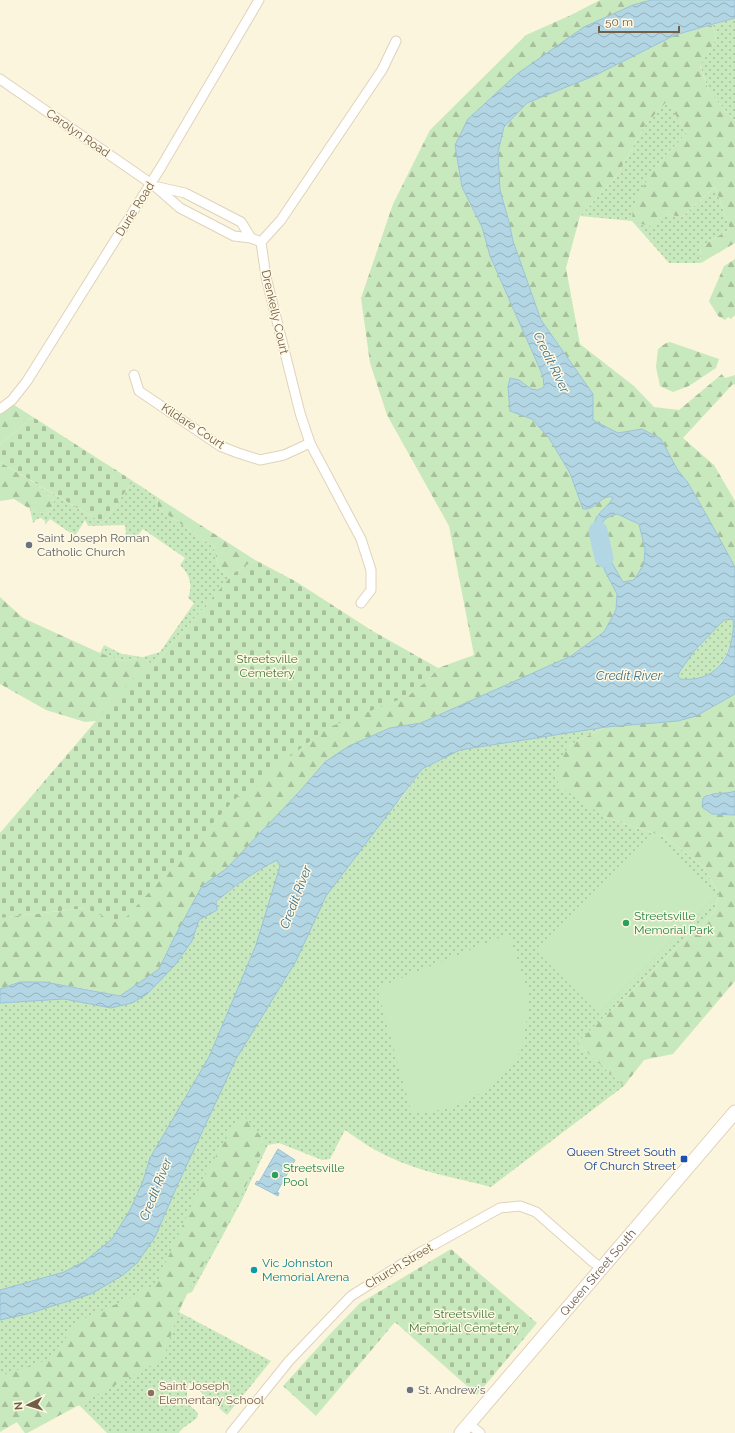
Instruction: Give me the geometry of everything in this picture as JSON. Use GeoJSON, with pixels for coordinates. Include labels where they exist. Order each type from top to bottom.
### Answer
{"type":"FeatureCollection","features":[{"type":"Feature","properties":{"kind":"main road","name":"Queen Street South"},"geometry":{"type":"LineString","coordinates":[[465,1428],[735,1112]]}},
{"type":"Feature","properties":{"kind":"street","name":"Durie Road"},"geometry":{"type":"LineString","coordinates":[[0,409],[12,400],[27,381],[153,186],[259,0]]}},
{"type":"Feature","properties":{"kind":"street"},"geometry":{"type":"LineString","coordinates":[[261,242],[281,220],[382,70],[396,41]]}},
{"type":"Feature","properties":{"kind":"street","name":"Carolyn Road"},"geometry":{"type":"LineString","coordinates":[[0,79],[153,186],[180,208],[234,236],[251,238],[261,242]]}},
{"type":"Feature","properties":{"kind":"street","name":"Carolyn Road"},"geometry":{"type":"LineString","coordinates":[[153,186],[185,193],[240,222],[251,238]]}},
{"type":"Feature","properties":{"kind":"street","name":"Drenkelly Court"},"geometry":{"type":"LineString","coordinates":[[261,242],[266,278],[300,413],[310,443],[361,539],[371,570],[371,590],[362,603]]}},
{"type":"Feature","properties":{"kind":"street","name":"Kildare Court"},"geometry":{"type":"LineString","coordinates":[[134,375],[139,391],[220,446],[238,453],[260,460],[284,455],[310,443]]}},
{"type":"Feature","properties":{"kind":"street","name":"Church Street"},"geometry":{"type":"LineString","coordinates":[[231,1433],[289,1361],[351,1296],[421,1252],[500,1208],[520,1206],[536,1212],[593,1262],[602,1268]]}},
{"type":"Feature","properties":{"kind":"street"},"geometry":{"type":"LineString","coordinates":[[465,1428],[480,1433]]}},
{"type":"Feature","properties":{"kind":"green space"},"geometry":{"type":"Polygon","coordinates":[[[600,0],[651,0],[633,5],[517,74],[462,187],[482,227],[490,256],[543,376],[544,387],[538,390],[531,389],[519,380],[510,411],[532,419],[549,438],[570,473],[583,509],[593,507],[606,497],[613,497],[611,503],[597,515],[600,531],[602,523],[605,519],[617,514],[639,524],[645,549],[644,564],[634,580],[623,582],[612,563],[602,563],[617,594],[616,610],[604,632],[571,656],[421,723],[390,728],[325,762],[299,792],[226,869],[202,886],[159,969],[120,996],[45,982],[20,982],[0,989],[0,918],[85,908],[106,720],[85,722],[46,710],[0,684],[0,597],[23,618],[100,653],[123,661],[143,657],[153,666],[165,670],[427,681],[438,668],[474,655],[449,526],[387,415],[370,363],[361,298],[393,204],[430,130],[526,35],[600,0]]]}},
{"type":"Feature","properties":{"kind":"green space"},"geometry":{"type":"Polygon","coordinates":[[[735,18],[735,121],[709,92],[700,65],[716,39],[713,25],[735,18]]]}},
{"type":"Feature","properties":{"kind":"green space"},"geometry":{"type":"Polygon","coordinates":[[[713,25],[716,39],[700,66],[709,92],[735,121],[735,243],[701,263],[700,247],[730,229],[715,187],[682,217],[665,214],[652,227],[632,221],[633,206],[653,169],[687,133],[667,101],[645,125],[616,177],[580,216],[566,268],[580,344],[634,386],[654,407],[679,410],[722,374],[725,378],[735,375],[735,385],[733,384],[683,438],[714,465],[735,501],[735,567],[706,514],[688,483],[677,469],[661,439],[642,429],[618,433],[593,420],[593,394],[541,320],[513,241],[500,190],[498,152],[504,127],[527,103],[596,75],[675,35],[713,25]]]}},
{"type":"Feature","properties":{"kind":"green space"},"geometry":{"type":"Polygon","coordinates":[[[667,100],[687,133],[653,169],[665,214],[682,217],[715,187],[730,229],[700,247],[701,263],[669,263],[632,221],[580,216],[616,177],[645,125],[667,100]]]}},
{"type":"Feature","properties":{"kind":"green space"},"geometry":{"type":"Polygon","coordinates":[[[735,259],[735,315],[731,319],[728,317],[725,320],[718,316],[709,301],[724,266],[735,259]]]}},
{"type":"Feature","properties":{"kind":"green space"},"geometry":{"type":"Polygon","coordinates":[[[670,342],[719,359],[716,368],[689,386],[673,392],[660,386],[656,367],[658,349],[670,342]]]}},
{"type":"Feature","properties":{"kind":"green space"},"geometry":{"type":"Polygon","coordinates":[[[11,403],[33,417],[0,444],[0,414],[11,403]]]}},
{"type":"Feature","properties":{"kind":"green space"},"geometry":{"type":"Polygon","coordinates":[[[33,417],[133,481],[103,523],[0,462],[0,444],[33,417]]]}},
{"type":"Feature","properties":{"kind":"green space"},"geometry":{"type":"Polygon","coordinates":[[[0,462],[35,483],[54,501],[48,515],[30,509],[14,499],[0,501],[0,462]]]}},
{"type":"Feature","properties":{"kind":"green space"},"geometry":{"type":"Polygon","coordinates":[[[133,481],[157,497],[158,508],[214,547],[218,567],[230,578],[153,666],[143,657],[160,652],[194,603],[188,598],[190,593],[190,580],[180,565],[185,558],[143,529],[137,537],[126,535],[125,525],[88,526],[85,520],[75,536],[50,519],[45,525],[45,521],[41,518],[37,519],[33,523],[30,509],[48,515],[54,501],[35,483],[103,523],[133,481]]]}},
{"type":"Feature","properties":{"kind":"green space"},"geometry":{"type":"Polygon","coordinates":[[[157,497],[255,560],[234,573],[230,578],[218,567],[214,547],[158,508],[157,497]]]}},
{"type":"Feature","properties":{"kind":"green space","name":"Streetsville Cemetery"},"geometry":{"type":"Polygon","coordinates":[[[255,560],[295,581],[371,630],[438,668],[427,681],[408,696],[327,728],[235,799],[120,924],[85,908],[0,918],[0,833],[131,680],[153,666],[234,573],[255,560]]]}},
{"type":"Feature","properties":{"kind":"green space"},"geometry":{"type":"Polygon","coordinates":[[[733,619],[734,623],[732,638],[720,665],[704,677],[697,679],[680,679],[678,676],[680,671],[695,650],[724,620],[733,619]]]}},
{"type":"Feature","properties":{"kind":"green space"},"geometry":{"type":"Polygon","coordinates":[[[104,645],[122,654],[143,657],[123,661],[100,653],[104,645]]]}},
{"type":"Feature","properties":{"kind":"green space"},"geometry":{"type":"Polygon","coordinates":[[[735,694],[735,791],[729,793],[708,794],[712,814],[735,815],[735,981],[673,1054],[644,1060],[624,1086],[577,1043],[714,912],[719,894],[703,866],[665,837],[605,817],[559,786],[556,773],[568,746],[606,727],[678,721],[735,694]]]}},
{"type":"Feature","properties":{"kind":"green space","name":"Streetsville Memorial Park"},"geometry":{"type":"Polygon","coordinates":[[[606,727],[568,746],[605,817],[665,837],[703,866],[719,894],[714,912],[577,1043],[624,1086],[491,1187],[438,1174],[399,1162],[360,1141],[345,1130],[330,1159],[322,1160],[279,1143],[268,1145],[241,1202],[192,1292],[187,1294],[179,1312],[271,1361],[227,1415],[189,1382],[187,1390],[187,1403],[198,1413],[197,1418],[179,1433],[107,1433],[79,1405],[27,1433],[25,1433],[17,1422],[0,1428],[0,1003],[64,999],[111,1008],[192,941],[199,920],[217,910],[216,903],[223,896],[253,874],[277,860],[280,866],[399,801],[422,769],[460,750],[606,727]]]}},
{"type":"Feature","properties":{"kind":"green space","name":"Streetsville Memorial Park"},"geometry":{"type":"Polygon","coordinates":[[[653,832],[717,896],[599,1014],[535,950],[653,832]]]}},
{"type":"Feature","properties":{"kind":"green space"},"geometry":{"type":"Polygon","coordinates":[[[509,934],[528,991],[528,1013],[521,1051],[503,1074],[479,1094],[452,1108],[412,1114],[377,988],[509,934]]]}},
{"type":"Feature","properties":{"kind":"green space"},"geometry":{"type":"Polygon","coordinates":[[[245,1117],[263,1139],[264,1148],[227,1225],[187,1292],[163,1359],[27,1433],[25,1433],[17,1422],[0,1432],[0,1376],[50,1359],[79,1321],[156,1284],[208,1169],[235,1124],[245,1117]]]}},
{"type":"Feature","properties":{"kind":"green space","name":"Streetsville Memorial Cemetery"},"geometry":{"type":"Polygon","coordinates":[[[451,1249],[537,1323],[477,1395],[395,1322],[316,1416],[283,1386],[360,1303],[451,1249]]]}},
{"type":"Feature","properties":{"kind":"water","name":"Credit River"},"geometry":{"type":"Polygon","coordinates":[[[651,0],[735,0],[735,18],[675,35],[596,75],[527,103],[504,127],[498,152],[500,190],[513,241],[541,320],[593,394],[593,420],[618,433],[642,429],[661,439],[677,469],[688,483],[706,514],[735,567],[735,694],[696,716],[678,721],[606,727],[460,750],[422,769],[326,896],[296,961],[236,1059],[155,1237],[137,1263],[123,1275],[91,1294],[27,1314],[0,1320],[0,1290],[64,1272],[85,1261],[112,1239],[130,1210],[143,1181],[150,1158],[209,1057],[256,945],[280,866],[277,860],[238,884],[216,902],[217,910],[199,920],[192,941],[175,965],[147,994],[132,1003],[111,1008],[64,999],[0,1003],[0,989],[20,982],[45,982],[120,996],[159,969],[202,886],[226,869],[299,792],[325,762],[349,746],[390,728],[421,723],[571,656],[604,632],[616,610],[617,594],[605,571],[601,558],[607,558],[612,563],[623,582],[634,580],[644,564],[645,549],[639,524],[617,514],[605,519],[602,523],[600,531],[595,530],[598,515],[613,497],[606,497],[593,507],[583,509],[570,473],[549,438],[532,419],[510,411],[508,387],[510,378],[519,380],[531,389],[538,390],[544,387],[543,376],[490,256],[482,227],[462,187],[455,145],[468,119],[517,74],[584,27],[633,5],[651,0]],[[733,619],[724,620],[695,650],[680,671],[678,676],[680,679],[700,678],[708,675],[721,664],[730,648],[733,633],[733,619]]]}},
{"type":"Feature","properties":{"kind":"water"},"geometry":{"type":"Polygon","coordinates":[[[735,791],[735,815],[712,814],[702,807],[703,798],[707,796],[735,791]]]}},
{"type":"Feature","properties":{"kind":"water","name":"Streetsville Pool"},"geometry":{"type":"Polygon","coordinates":[[[278,1149],[295,1160],[277,1192],[279,1193],[278,1196],[255,1184],[257,1181],[259,1182],[278,1149]]]}},
{"type":"Feature","properties":{"kind":"waterway","name":"Credit River"},"geometry":{"type":"LineString","coordinates":[[598,531],[604,558]]}},
{"type":"Feature","properties":{"kind":"place","name":"Saint Joseph Roman Catholic Church"},"geometry":{"type":"Point","coordinates":[29,545]}},
{"type":"Feature","properties":{"kind":"place","name":"Streetsville Memorial Park"},"geometry":{"type":"Point","coordinates":[626,923]}},
{"type":"Feature","properties":{"kind":"place","name":"Queen Street South Of Church Street"},"geometry":{"type":"Point","coordinates":[684,1159]}},
{"type":"Feature","properties":{"kind":"place","name":"Streetsville Pool"},"geometry":{"type":"Point","coordinates":[275,1175]}},
{"type":"Feature","properties":{"kind":"place","name":"Vic Johnston Memorial Arena"},"geometry":{"type":"Point","coordinates":[254,1270]}},
{"type":"Feature","properties":{"kind":"place","name":"St. Andrew's"},"geometry":{"type":"Point","coordinates":[410,1390]}},
{"type":"Feature","properties":{"kind":"place","name":"Saint Joseph Elementary School"},"geometry":{"type":"Point","coordinates":[151,1393]}}]}
